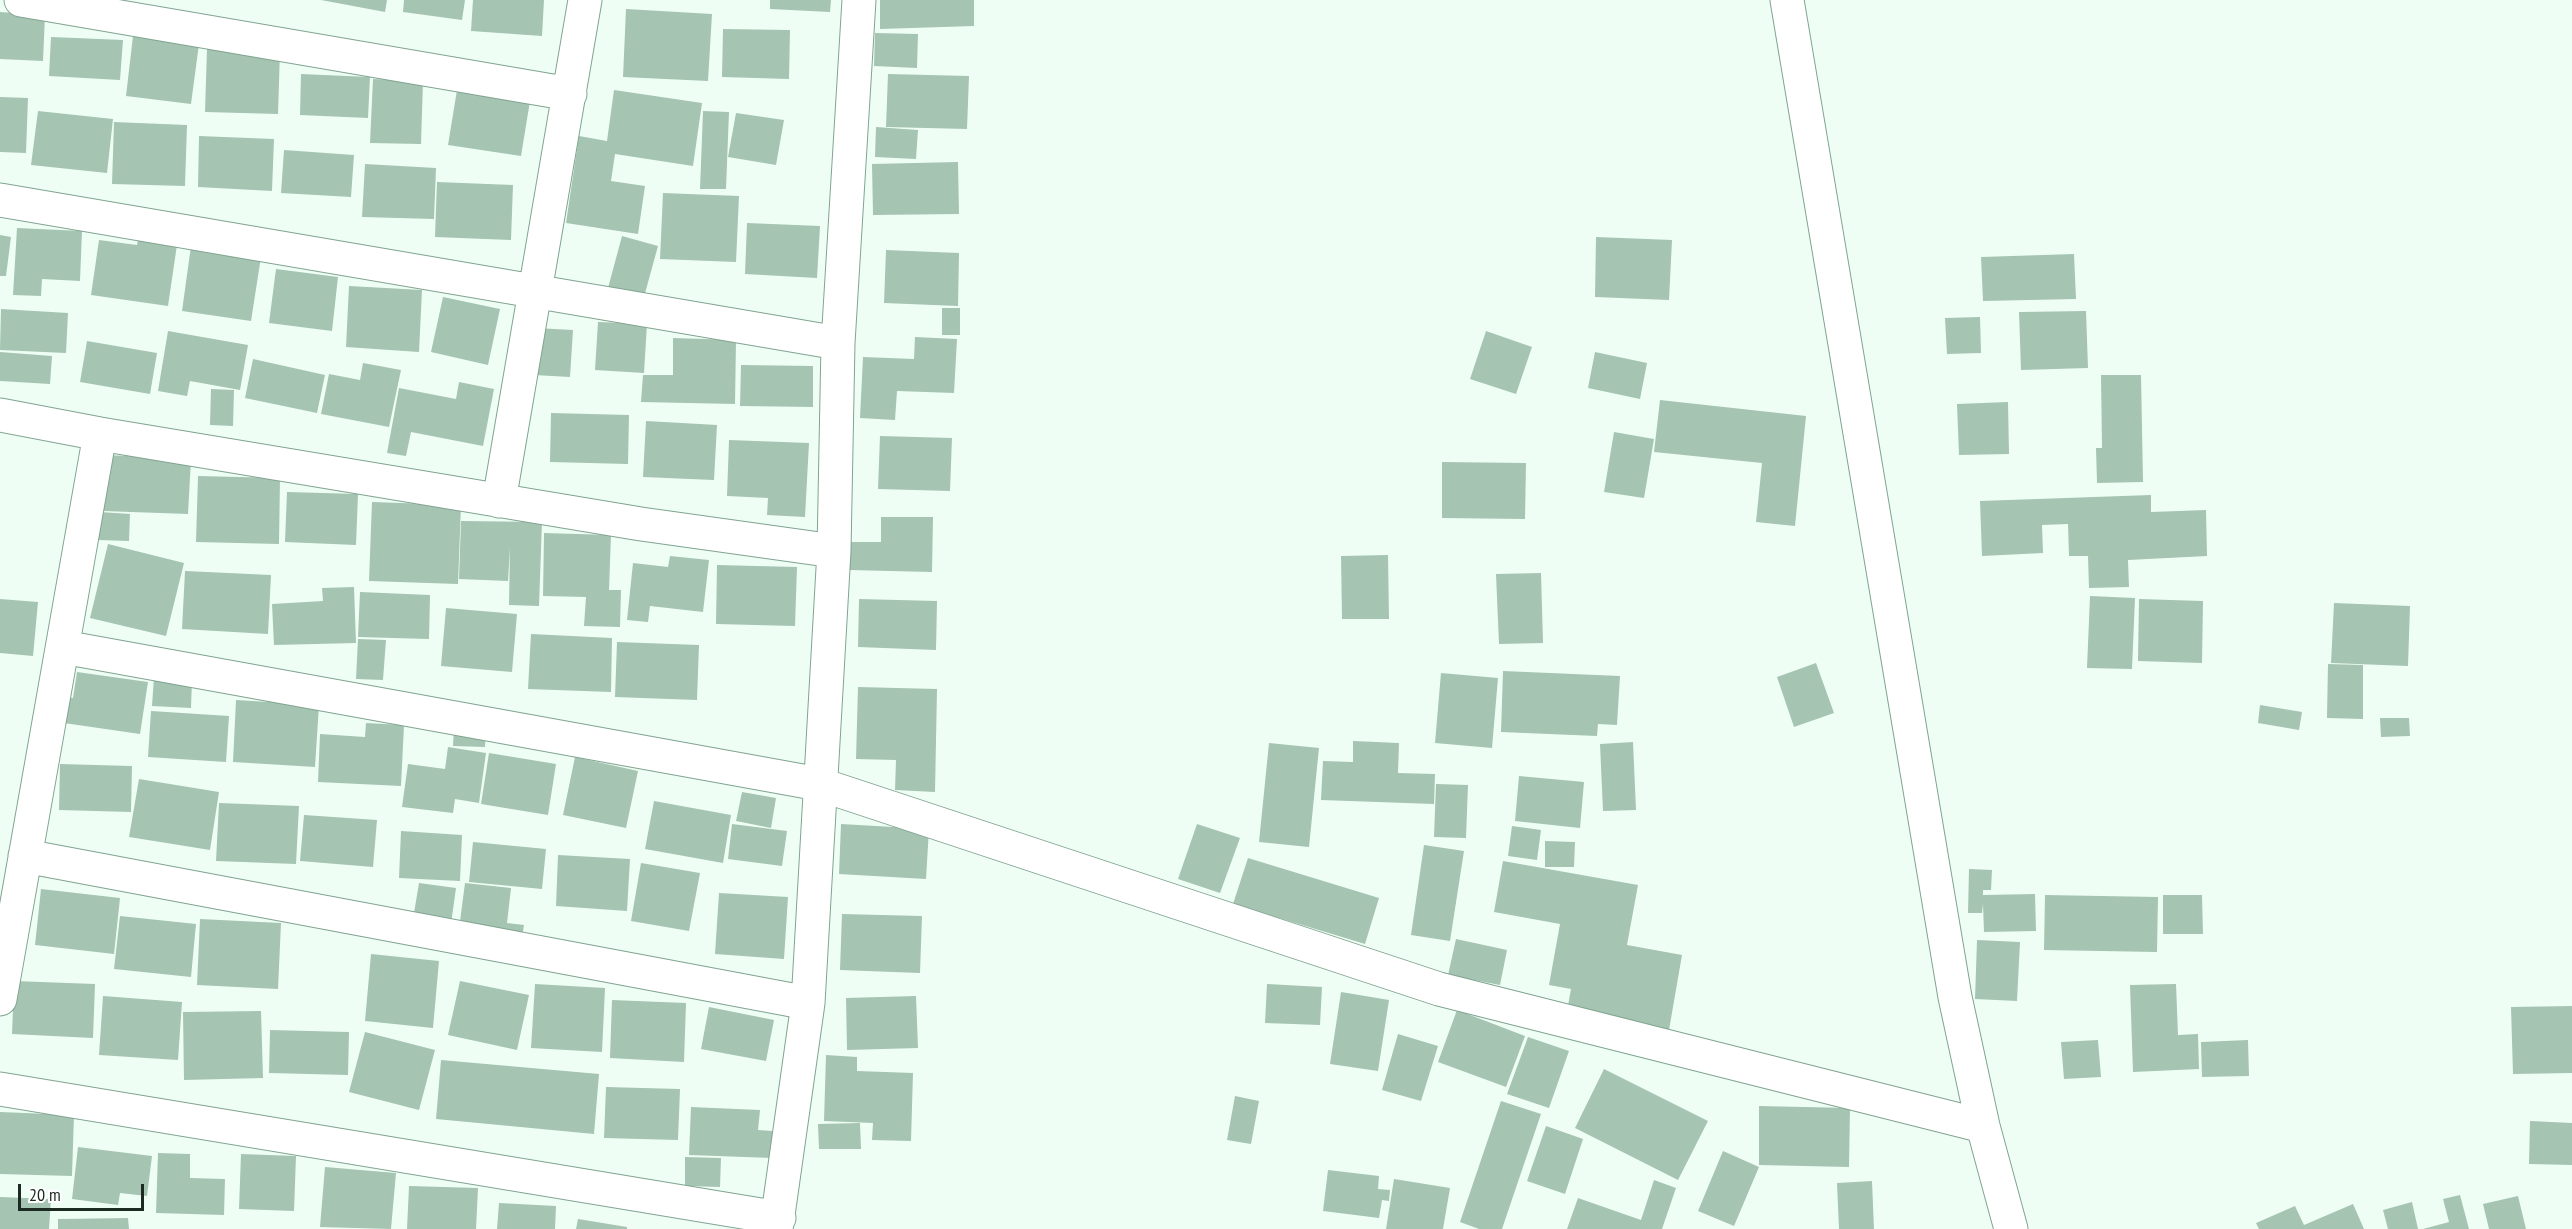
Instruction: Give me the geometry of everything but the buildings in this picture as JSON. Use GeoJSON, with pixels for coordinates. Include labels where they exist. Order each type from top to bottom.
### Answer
{"type":"FeatureCollection","features":[{"type":"Feature","properties":{"kind":"street"},"geometry":{"type":"LineString","coordinates":[[21,0],[570,94]]}},
{"type":"Feature","properties":{"kind":"street"},"geometry":{"type":"LineString","coordinates":[[499,501],[585,0]]}},
{"type":"Feature","properties":{"kind":"street"},"geometry":{"type":"LineString","coordinates":[[0,1089],[777,1223],[808,1003],[834,551],[838,343],[859,0]]}},
{"type":"Feature","properties":{"kind":"street"},"geometry":{"type":"LineString","coordinates":[[1787,0],[1955,997],[1983,1126],[2012,1229]]}},
{"type":"Feature","properties":{"kind":"street"},"geometry":{"type":"LineString","coordinates":[[0,200],[838,343]]}},
{"type":"Feature","properties":{"kind":"street"},"geometry":{"type":"LineString","coordinates":[[0,415],[499,501],[834,551]]}},
{"type":"Feature","properties":{"kind":"street"},"geometry":{"type":"LineString","coordinates":[[0,999],[100,434]]}},
{"type":"Feature","properties":{"kind":"street"},"geometry":{"type":"LineString","coordinates":[[63,647],[819,784],[1439,989],[1983,1126]]}},
{"type":"Feature","properties":{"kind":"street"},"geometry":{"type":"LineString","coordinates":[[25,856],[808,1003]]}}]}
